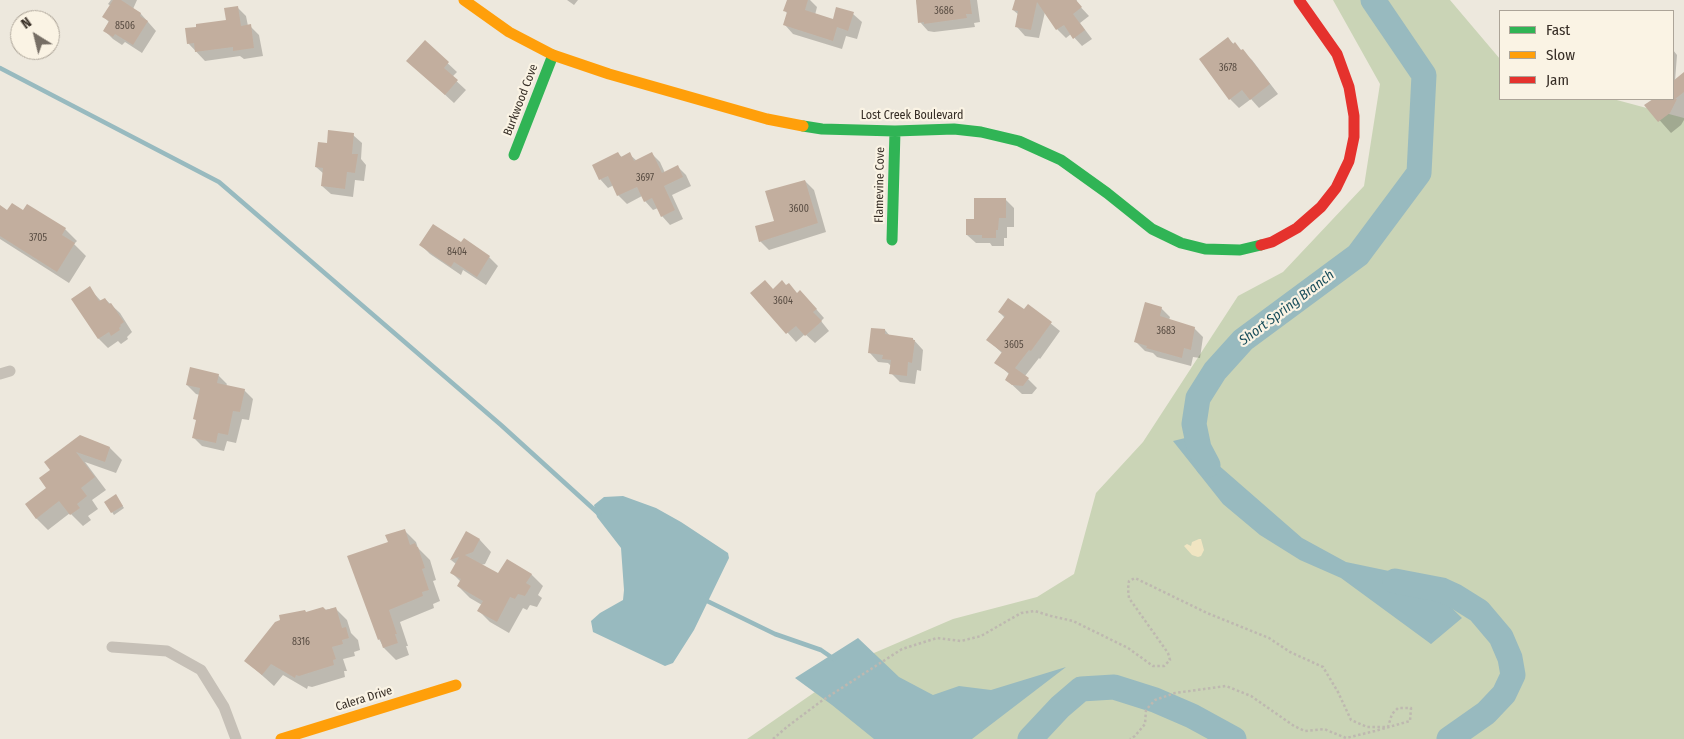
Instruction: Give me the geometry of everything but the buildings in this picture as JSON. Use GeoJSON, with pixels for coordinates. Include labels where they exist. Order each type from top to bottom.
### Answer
{"type":"FeatureCollection","features":[{"type":"Feature","properties":{"kind":"street","name":"Lost Creek Boulevard"},"geometry":{"type":"LineString","coordinates":[[464,0],[510,32],[553,55],[609,74],[767,119],[822,129],[895,131],[954,128],[1020,141],[1061,160],[1152,229],[1181,243],[1205,249],[1240,250],[1272,242],[1297,228],[1321,207],[1336,188],[1349,161],[1354,137],[1354,116],[1350,87],[1337,54],[1299,0]]}},
{"type":"Feature","properties":{"kind":"street","name":"Burkwood Cove"},"geometry":{"type":"LineString","coordinates":[[514,155],[553,55]]}},
{"type":"Feature","properties":{"kind":"street","name":"Flamevine Cove"},"geometry":{"type":"LineString","coordinates":[[892,240],[895,131]]}},
{"type":"Feature","properties":{"kind":"street"},"geometry":{"type":"LineString","coordinates":[[112,647],[166,651],[201,670],[224,707],[236,739]]}},
{"type":"Feature","properties":{"kind":"street","name":"Calera Drive"},"geometry":{"type":"LineString","coordinates":[[281,739],[456,685]]}},
{"type":"Feature","properties":{"kind":"path"},"geometry":{"type":"LineString","coordinates":[[773,739],[820,702],[902,649],[937,638],[961,640],[981,636],[1022,613],[1036,610],[1073,621],[1128,648],[1153,666],[1164,666],[1170,660],[1168,653],[1129,598],[1129,581],[1135,578],[1181,601],[1269,638],[1290,652],[1323,667],[1338,692],[1351,720],[1367,727],[1388,727]]}},
{"type":"Feature","properties":{"kind":"path"},"geometry":{"type":"LineString","coordinates":[[1130,739],[1145,724],[1146,710],[1155,700],[1175,693],[1226,686],[1252,696],[1294,726],[1305,731],[1324,729],[1346,738],[1388,727],[1410,720],[1411,708],[1398,708],[1392,714],[1388,727]]}},
{"type":"Feature","properties":{"kind":"green space"},"geometry":{"type":"Polygon","coordinates":[[[1333,0],[1450,0],[1499,58],[1499,100],[1617,100],[1684,118],[1684,739],[747,739],[867,656],[953,619],[1037,597],[1074,574],[1096,493],[1143,442],[1238,296],[1283,272],[1364,186],[1380,84],[1333,0]]]}},
{"type":"Feature","properties":{"kind":"sand"},"geometry":{"type":"Polygon","coordinates":[[[1201,539],[1204,550],[1201,556],[1198,557],[1192,555],[1184,546],[1187,544],[1191,546],[1192,542],[1201,539]]]}},
{"type":"Feature","properties":{"kind":"water"},"geometry":{"type":"Polygon","coordinates":[[[1197,435],[1216,463],[1302,538],[1346,562],[1389,571],[1432,589],[1462,618],[1431,644],[1341,578],[1300,560],[1260,535],[1223,504],[1173,441],[1197,435]]]}},
{"type":"Feature","properties":{"kind":"water"},"geometry":{"type":"Polygon","coordinates":[[[623,496],[656,508],[728,553],[729,558],[694,630],[673,663],[665,666],[593,632],[591,621],[600,613],[623,600],[624,590],[621,548],[597,517],[594,505],[604,497],[623,496]]]}},
{"type":"Feature","properties":{"kind":"water"},"geometry":{"type":"Polygon","coordinates":[[[858,638],[899,677],[933,695],[959,686],[991,690],[1066,667],[972,739],[874,739],[795,678],[858,638]]]}},
{"type":"Feature","properties":{"kind":"waterway","name":"Short Spring Branch"},"geometry":{"type":"LineString","coordinates":[[1208,465],[1199,448],[1194,424],[1198,398],[1215,371],[1243,340],[1358,255],[1419,173],[1424,75],[1373,0]]}},
{"type":"Feature","properties":{"kind":"waterway"},"geometry":{"type":"LineString","coordinates":[[0,68],[219,182],[501,425],[599,514]]}},
{"type":"Feature","properties":{"kind":"waterway","name":"Short Spring Branch"},"geometry":{"type":"LineString","coordinates":[[1395,581],[1442,590],[1479,611],[1501,637],[1510,658],[1513,675],[1504,694],[1486,713],[1449,739]]}},
{"type":"Feature","properties":{"kind":"waterway"},"geometry":{"type":"LineString","coordinates":[[703,599],[775,634],[821,650],[834,659]]}},
{"type":"Feature","properties":{"kind":"waterway","name":"Short Spring Branch"},"geometry":{"type":"LineString","coordinates":[[1030,739],[1060,707],[1081,689],[1114,687],[1155,700],[1192,716],[1234,739]]}},
{"type":"Feature","properties":{"kind":"traffic: fast"},"geometry":{"type":"LineString","coordinates":[[514,155],[553,55]]}},
{"type":"Feature","properties":{"kind":"traffic: fast"},"geometry":{"type":"LineString","coordinates":[[803,126],[822,129],[895,131],[954,129],[981,132],[1019,141],[1061,160],[1152,229],[1181,243],[1205,249],[1240,250],[1261,245]]}},
{"type":"Feature","properties":{"kind":"traffic: fast"},"geometry":{"type":"LineString","coordinates":[[892,240],[895,131]]}},
{"type":"Feature","properties":{"kind":"traffic: slow"},"geometry":{"type":"LineString","coordinates":[[464,0],[509,32],[553,55],[609,74],[767,119],[803,126]]}},
{"type":"Feature","properties":{"kind":"traffic: slow"},"geometry":{"type":"LineString","coordinates":[[281,739],[456,685]]}},
{"type":"Feature","properties":{"kind":"traffic: jam"},"geometry":{"type":"LineString","coordinates":[[1261,245],[1272,242],[1297,228],[1321,207],[1336,188],[1349,161],[1354,137],[1354,116],[1349,87],[1337,54],[1299,0]]}}]}
